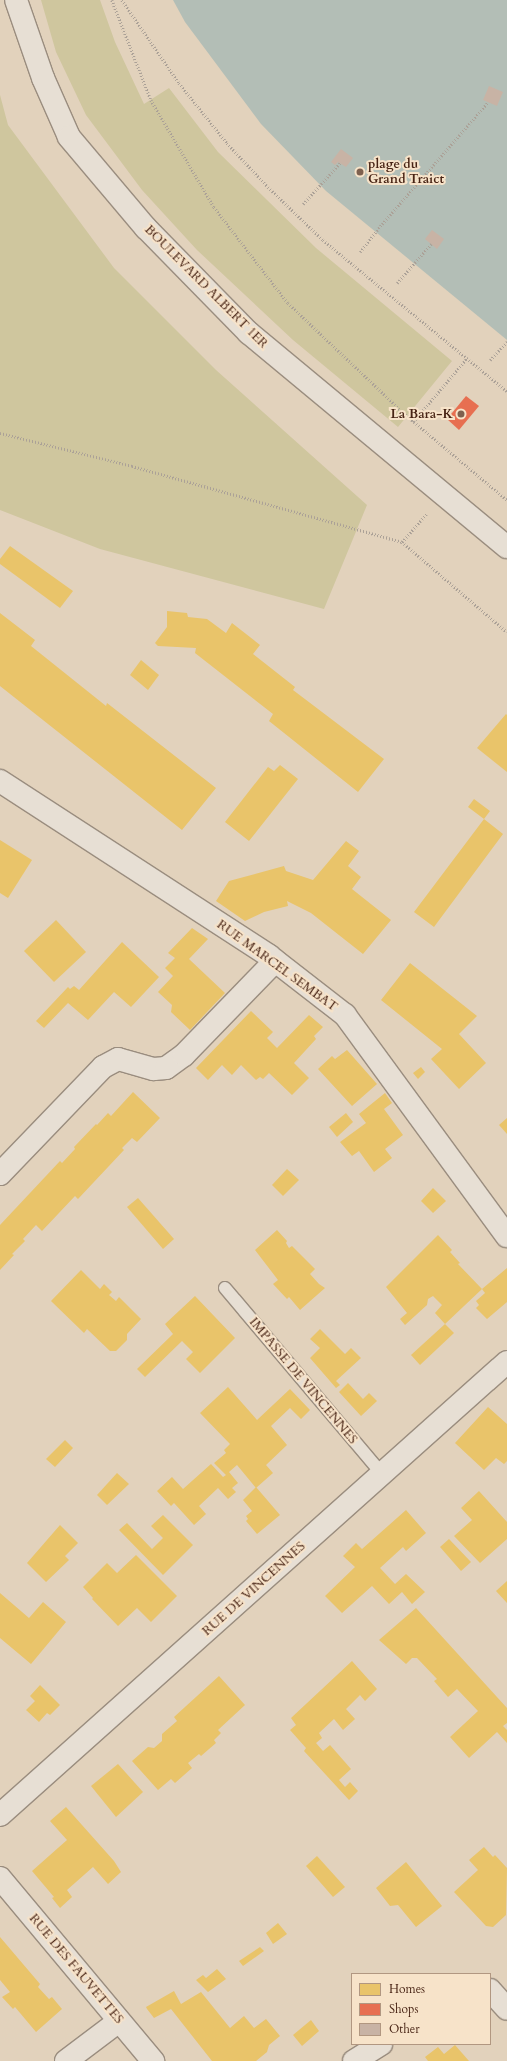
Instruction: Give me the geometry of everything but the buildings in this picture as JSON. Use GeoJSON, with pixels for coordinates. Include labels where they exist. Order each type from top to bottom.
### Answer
{"type":"FeatureCollection","features":[{"type":"Feature","properties":{"kind":"street","name":"BOULEVARD ALBERT 1ER"},"geometry":{"type":"LineString","coordinates":[[16,0],[42,78],[69,137],[146,228],[249,333],[507,547]]}},
{"type":"Feature","properties":{"kind":"street","name":"RUE MARCEL SEMBAT"},"geometry":{"type":"LineString","coordinates":[[0,781],[275,961],[345,1015],[507,1236]]}},
{"type":"Feature","properties":{"kind":"street"},"geometry":{"type":"LineString","coordinates":[[0,1174],[103,1067],[118,1059],[154,1069],[166,1068],[184,1055],[275,961]]}},
{"type":"Feature","properties":{"kind":"street","name":"RUE DE VINCENNES"},"geometry":{"type":"LineString","coordinates":[[0,1815],[507,1362]]}},
{"type":"Feature","properties":{"kind":"street","name":"RUE DES FAUVETTES"},"geometry":{"type":"LineString","coordinates":[[0,1878],[153,2061]]}},
{"type":"Feature","properties":{"kind":"street"},"geometry":{"type":"LineString","coordinates":[[491,1991],[507,2009]]}},
{"type":"Feature","properties":{"kind":"street"},"geometry":{"type":"LineString","coordinates":[[66,2061],[119,2021]]}},
{"type":"Feature","properties":{"kind":"street"},"geometry":{"type":"LineString","coordinates":[[354,2061],[379,2045]]}},
{"type":"Feature","properties":{"kind":"lane","name":"IMPASSE DE VINCENNES"},"geometry":{"type":"LineString","coordinates":[[225,1288],[382,1474]]}},
{"type":"Feature","properties":{"kind":"path"},"geometry":{"type":"LineString","coordinates":[[112,0],[151,100],[214,207],[288,304],[367,381],[413,422],[507,500]]}},
{"type":"Feature","properties":{"kind":"path"},"geometry":{"type":"LineString","coordinates":[[122,0],[179,83],[227,143],[268,187],[323,240],[507,391]]}},
{"type":"Feature","properties":{"kind":"path"},"geometry":{"type":"LineString","coordinates":[[360,252],[382,224],[488,102]]}},
{"type":"Feature","properties":{"kind":"path"},"geometry":{"type":"LineString","coordinates":[[303,204],[340,163]]}},
{"type":"Feature","properties":{"kind":"path"},"geometry":{"type":"LineString","coordinates":[[396,283],[431,244]]}},
{"type":"Feature","properties":{"kind":"path"},"geometry":{"type":"LineString","coordinates":[[490,360],[507,342]]}},
{"type":"Feature","properties":{"kind":"path"},"geometry":{"type":"LineString","coordinates":[[413,422],[467,358]]}},
{"type":"Feature","properties":{"kind":"path"},"geometry":{"type":"LineString","coordinates":[[0,433],[132,466],[402,542],[507,632]]}},
{"type":"Feature","properties":{"kind":"path"},"geometry":{"type":"LineString","coordinates":[[402,542],[418,526],[442,493]]}},
{"type":"Feature","properties":{"kind":"shaded area"},"geometry":{"type":"Polygon","coordinates":[[[41,0],[100,0],[115,42],[144,104],[169,88],[218,152],[316,248],[452,361],[398,427],[293,340],[197,250],[142,190],[86,115],[56,52],[41,0]]]}},
{"type":"Feature","properties":{"kind":"shaded area"},"geometry":{"type":"Polygon","coordinates":[[[173,0],[507,0],[507,340],[326,191],[261,124],[185,22],[173,0]]]}},
{"type":"Feature","properties":{"kind":"shaded area"},"geometry":{"type":"Polygon","coordinates":[[[0,95],[8,125],[114,268],[216,370],[367,505],[324,609],[100,549],[0,510],[0,95]]]}},
{"type":"Feature","properties":{"kind":"place","name":"plage du Grand Traict"},"geometry":{"type":"Point","coordinates":[360,172]}},
{"type":"Feature","properties":{"kind":"place","name":"La Bara-K"},"geometry":{"type":"Point","coordinates":[461,414]}}]}
